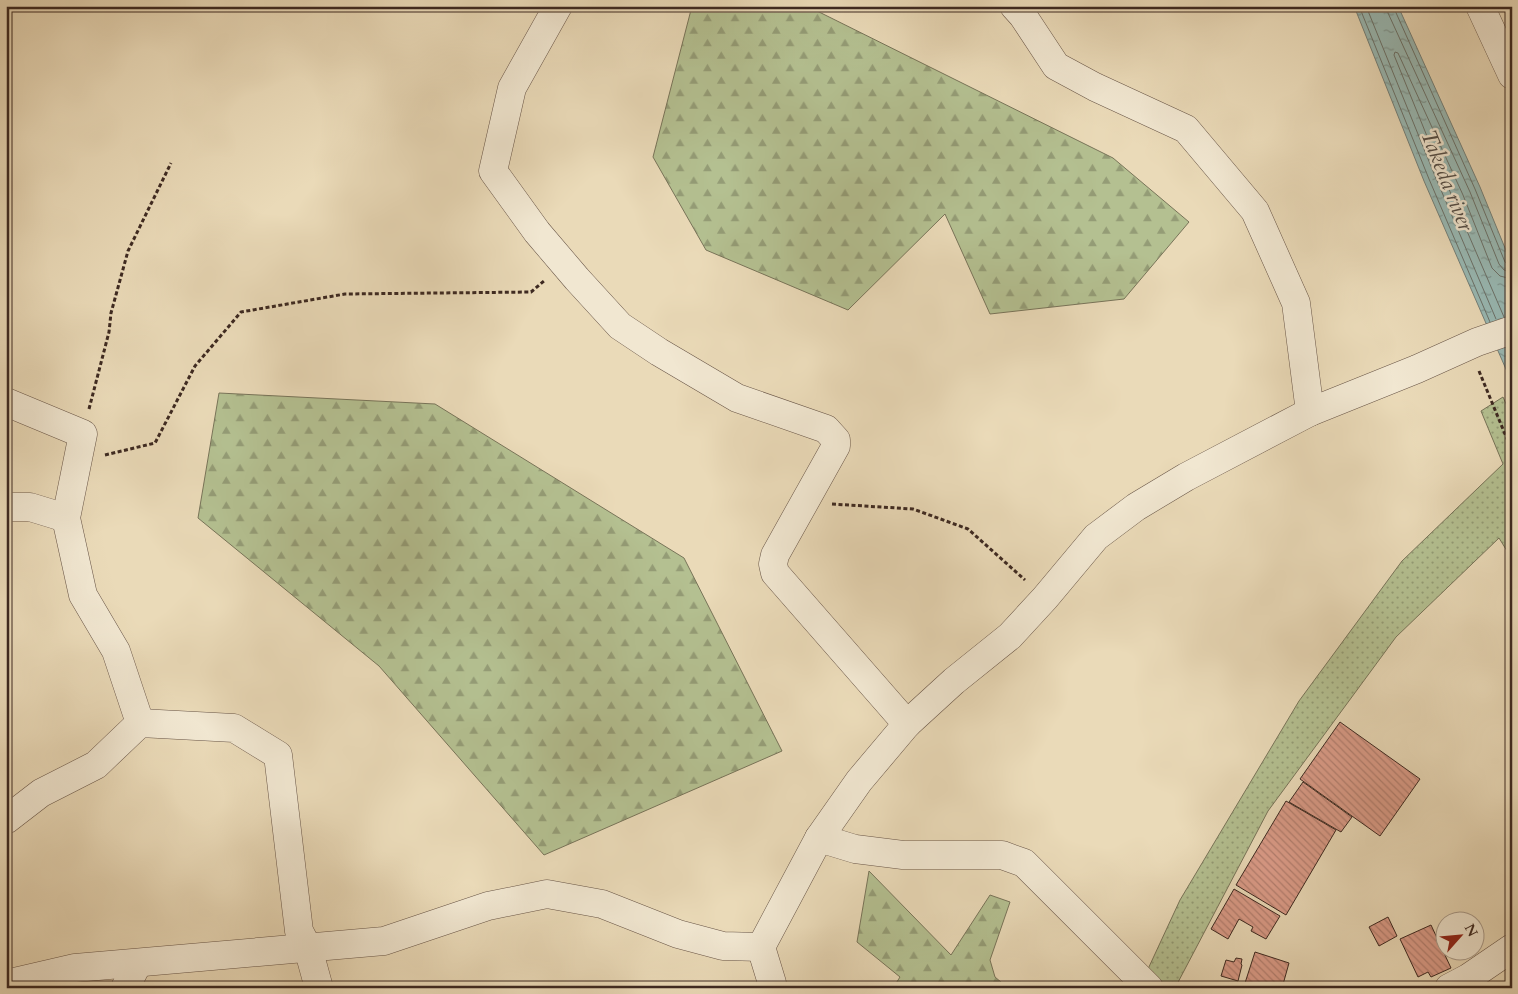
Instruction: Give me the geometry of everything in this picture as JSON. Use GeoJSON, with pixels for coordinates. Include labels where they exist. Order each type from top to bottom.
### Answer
{"type":"FeatureCollection","features":[{"type":"Feature","properties":{"kind":"street"},"geometry":{"type":"LineString","coordinates":[[558,6],[512,88],[493,171],[537,232],[620,326],[659,352],[737,398],[826,428],[836,440],[836,446],[775,555],[773,564],[775,573],[907,724]]}},
{"type":"Feature","properties":{"kind":"street"},"geometry":{"type":"LineString","coordinates":[[1014,6],[1023,16],[1056,66],[1095,87],[1186,129],[1255,211],[1296,302],[1310,412]]}},
{"type":"Feature","properties":{"kind":"street"},"geometry":{"type":"LineString","coordinates":[[1480,6],[1512,75]]}},
{"type":"Feature","properties":{"kind":"street"},"geometry":{"type":"LineString","coordinates":[[770,988],[772,983],[761,946],[819,838],[859,781],[907,724],[954,681],[1010,636],[1045,598],[1096,537],[1136,507],[1186,477],[1310,412],[1512,330]]}},
{"type":"Feature","properties":{"kind":"street"},"geometry":{"type":"LineString","coordinates":[[6,402],[83,434],[66,518],[83,595],[116,651],[140,722]]}},
{"type":"Feature","properties":{"kind":"street"},"geometry":{"type":"LineString","coordinates":[[6,507],[30,507],[66,518]]}},
{"type":"Feature","properties":{"kind":"street"},"geometry":{"type":"LineString","coordinates":[[6,820],[40,793],[96,765],[140,722],[234,728],[278,755],[299,931],[308,948],[319,988]]}},
{"type":"Feature","properties":{"kind":"street"},"geometry":{"type":"LineString","coordinates":[[819,838],[855,849],[903,855],[1002,855],[1024,863],[1149,988]]}},
{"type":"Feature","properties":{"kind":"street"},"geometry":{"type":"LineString","coordinates":[[6,984],[75,968],[384,941],[488,906],[547,894],[602,904],[678,934],[722,946],[761,946]]}},
{"type":"Feature","properties":{"kind":"street"},"geometry":{"type":"LineString","coordinates":[[1450,988],[1512,948]]}},
{"type":"Feature","properties":{"kind":"street"},"geometry":{"type":"LineString","coordinates":[[125,988],[138,963]]}},
{"type":"Feature","properties":{"kind":"path"},"geometry":{"type":"LineString","coordinates":[[83,434],[97,373],[109,332],[111,313],[128,251],[171,163]]}},
{"type":"Feature","properties":{"kind":"path"},"geometry":{"type":"LineString","coordinates":[[78,461],[155,443],[195,366],[241,312],[345,294],[531,292],[564,264]]}},
{"type":"Feature","properties":{"kind":"path"},"geometry":{"type":"LineString","coordinates":[[1473,345],[1512,451]]}},
{"type":"Feature","properties":{"kind":"path"},"geometry":{"type":"LineString","coordinates":[[804,502],[913,509],[968,529],[1045,598]]}},
{"type":"Feature","properties":{"kind":"green space"},"geometry":{"type":"Polygon","coordinates":[[[692,6],[807,6],[1113,158],[1189,222],[1124,299],[990,314],[945,214],[848,310],[706,250],[653,157],[692,6]]]}},
{"type":"Feature","properties":{"kind":"green space"},"geometry":{"type":"Polygon","coordinates":[[[219,393],[435,404],[684,558],[782,751],[544,855],[379,666],[198,518],[219,393]]]}},
{"type":"Feature","properties":{"kind":"green space"},"geometry":{"type":"Polygon","coordinates":[[[1503,397],[1512,417],[1512,559],[1499,538],[1396,637],[1268,811],[1175,988],[1166,988],[1148,969],[1180,900],[1299,701],[1402,561],[1503,464],[1481,411],[1503,397]]]}},
{"type":"Feature","properties":{"kind":"green space"},"geometry":{"type":"Polygon","coordinates":[[[869,871],[951,955],[990,895],[1010,902],[990,960],[995,977],[1008,988],[893,988],[900,977],[857,942],[869,871]]]}},
{"type":"Feature","properties":{"kind":"water","name":"Takeda river"},"geometry":{"type":"Polygon","coordinates":[[[1354,6],[1398,6],[1480,187],[1512,265],[1512,383],[1424,181],[1354,6]]]}},
{"type":"Feature","properties":{"kind":"building"},"geometry":{"type":"Polygon","coordinates":[[[1340,722],[1420,779],[1380,836],[1300,779],[1340,722]]]}},
{"type":"Feature","properties":{"kind":"building"},"geometry":{"type":"Polygon","coordinates":[[[1303,782],[1352,817],[1341,832],[1289,802],[1303,782]]]}},
{"type":"Feature","properties":{"kind":"building"},"geometry":{"type":"Polygon","coordinates":[[[1286,801],[1336,830],[1286,915],[1236,885],[1286,801]]]}},
{"type":"Feature","properties":{"kind":"building"},"geometry":{"type":"Polygon","coordinates":[[[1234,889],[1280,916],[1266,939],[1251,931],[1253,927],[1239,919],[1228,939],[1211,929],[1234,889]]]}},
{"type":"Feature","properties":{"kind":"building"},"geometry":{"type":"Polygon","coordinates":[[[1388,917],[1397,936],[1379,946],[1369,927],[1388,917]]]}},
{"type":"Feature","properties":{"kind":"building"},"geometry":{"type":"Polygon","coordinates":[[[1431,925],[1436,936],[1436,962],[1448,962],[1451,968],[1431,977],[1428,972],[1418,977],[1400,939],[1431,925]]]}},
{"type":"Feature","properties":{"kind":"building"},"geometry":{"type":"Polygon","coordinates":[[[1255,952],[1289,963],[1282,988],[1260,988],[1245,983],[1255,952]]]}},
{"type":"Feature","properties":{"kind":"building"},"geometry":{"type":"Polygon","coordinates":[[[1236,958],[1242,959],[1238,981],[1221,976],[1226,960],[1234,962],[1236,958]]]}}]}
